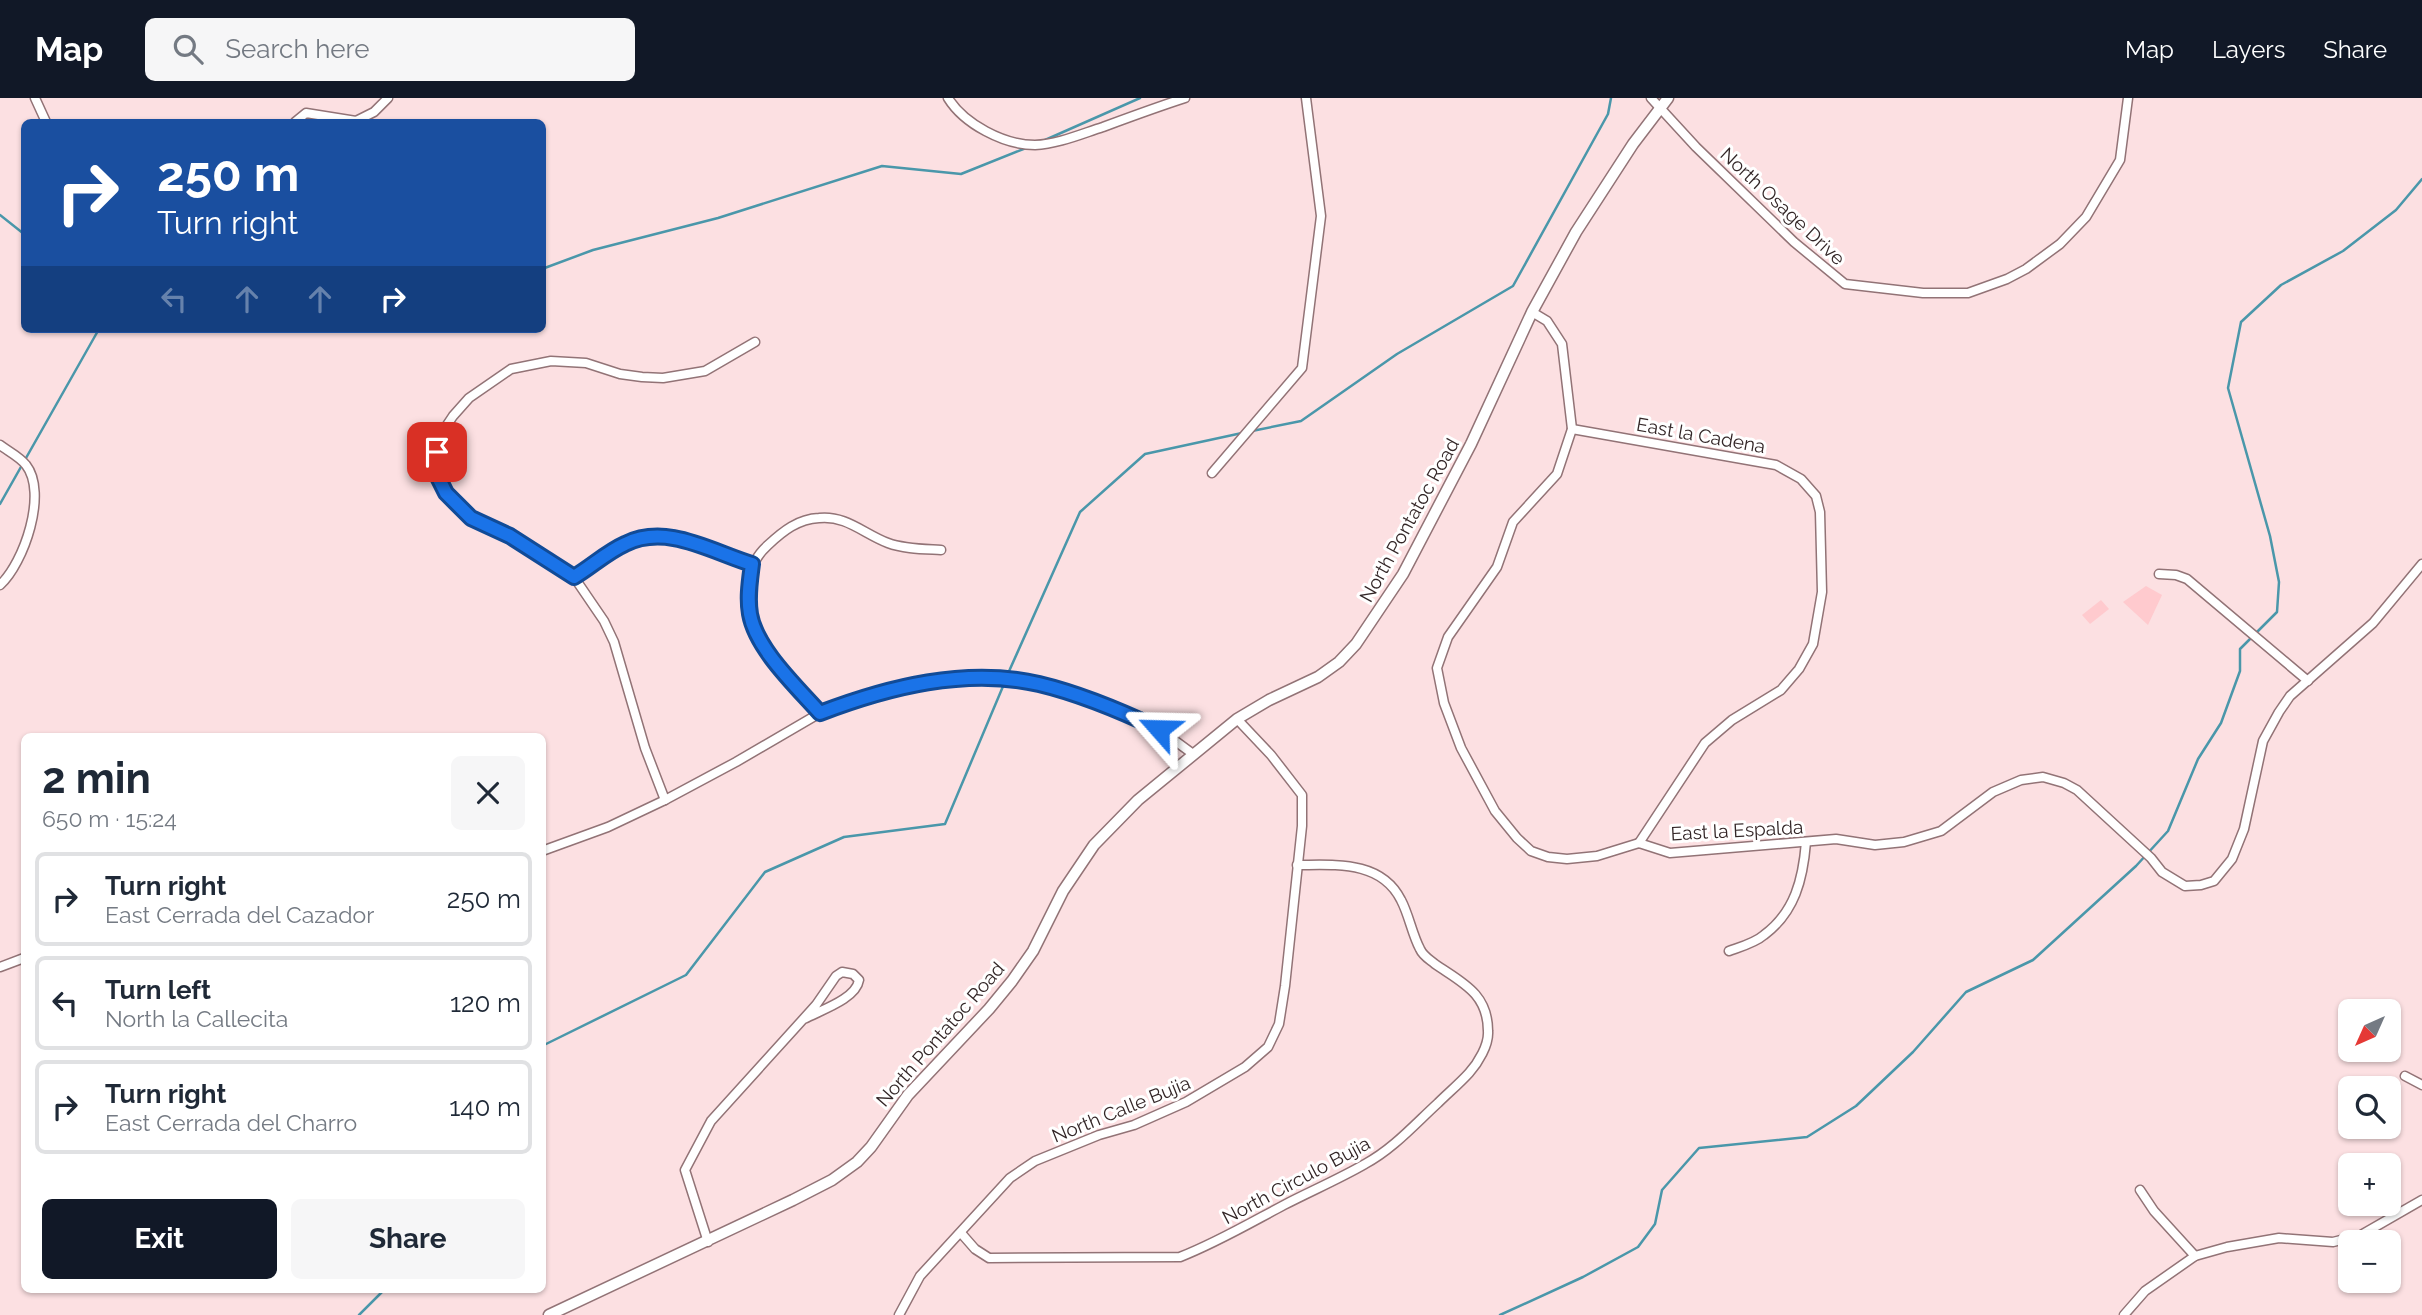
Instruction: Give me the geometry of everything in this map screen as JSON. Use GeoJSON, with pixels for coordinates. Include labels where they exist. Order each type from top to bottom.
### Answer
{"type":"FeatureCollection","features":[{"type":"Feature","properties":{"kind":"street"},"geometry":{"type":"LineString","coordinates":[[35,98],[45,119]]}},
{"type":"Feature","properties":{"kind":"street"},"geometry":{"type":"LineString","coordinates":[[360,119],[374,112],[388,98]]}},
{"type":"Feature","properties":{"kind":"street"},"geometry":{"type":"LineString","coordinates":[[947,98],[975,127],[1002,138],[1034,145],[1061,140],[1185,98]]}},
{"type":"Feature","properties":{"kind":"street"},"geometry":{"type":"LineString","coordinates":[[1212,473],[1302,368],[1321,216],[1306,98]]}},
{"type":"Feature","properties":{"kind":"street","name":"North Osage Drive"},"geometry":{"type":"LineString","coordinates":[[1651,98],[1696,147],[1794,242],[1845,284],[1923,293],[1968,293],[2026,270],[2060,244],[2086,217],[2120,160],[2128,98]]}},
{"type":"Feature","properties":{"kind":"street","name":"North Pontatoc Road"},"geometry":{"type":"LineString","coordinates":[[549,1315],[793,1200],[832,1180],[857,1162],[908,1095],[1012,981],[1033,951],[1063,891],[1094,845],[1138,800],[1237,719],[1330,669],[1346,655],[1370,626],[1403,574],[1471,444],[1532,312],[1576,232],[1633,144],[1668,98]]}},
{"type":"Feature","properties":{"kind":"street"},"geometry":{"type":"LineString","coordinates":[[299,119],[306,113],[344,119]]}},
{"type":"Feature","properties":{"kind":"street"},"geometry":{"type":"LineString","coordinates":[[1532,312],[1547,321],[1562,344],[1572,429],[1557,474],[1513,522],[1497,567],[1448,637],[1437,668],[1444,703],[1461,748],[1495,811],[1517,838],[1531,850],[1548,857],[1567,859],[1597,856],[1639,843]]}},
{"type":"Feature","properties":{"kind":"street"},"geometry":{"type":"LineString","coordinates":[[665,800],[645,748],[614,642],[604,621],[574,577],[510,536],[471,518],[446,493],[436,473],[439,437],[453,416],[482,387],[511,369],[551,361],[586,363],[620,374],[663,377],[705,371],[755,342]]}},
{"type":"Feature","properties":{"kind":"street","name":"East la Cadena"},"geometry":{"type":"LineString","coordinates":[[1572,429],[1776,465],[1801,479],[1816,496],[1821,512],[1822,592],[1813,644],[1799,669],[1781,690],[1732,720],[1705,743],[1639,843]]}},
{"type":"Feature","properties":{"kind":"street"},"geometry":{"type":"LineString","coordinates":[[0,445],[26,464],[32,476],[36,500],[26,540],[12,573],[0,585]]}},
{"type":"Feature","properties":{"kind":"street"},"geometry":{"type":"LineString","coordinates":[[820,713],[779,667],[761,642],[750,616],[752,564],[782,531],[820,517],[851,523],[873,537],[891,544],[941,550]]}},
{"type":"Feature","properties":{"kind":"street"},"geometry":{"type":"LineString","coordinates":[[574,577],[625,544],[648,536],[672,537],[752,564]]}},
{"type":"Feature","properties":{"kind":"street"},"geometry":{"type":"LineString","coordinates":[[2159,574],[2187,579],[2308,681],[2373,622],[2422,564]]}},
{"type":"Feature","properties":{"kind":"street"},"geometry":{"type":"LineString","coordinates":[[546,850],[608,827],[665,800],[820,713],[882,692],[919,684],[977,677],[1011,679],[1067,692],[1159,729],[1194,754]]}},
{"type":"Feature","properties":{"kind":"street","name":"East la Espalda"},"geometry":{"type":"LineString","coordinates":[[1639,843],[1670,853],[1836,839],[1875,845],[1904,842],[1941,831],[1993,792],[2010,783],[2043,777],[2077,790],[2151,858],[2162,872],[2185,886],[2201,886],[2214,881],[2232,859],[2244,829],[2263,741],[2279,712],[2291,696],[2308,681]]}},
{"type":"Feature","properties":{"kind":"street","name":"North Calle Bujia"},"geometry":{"type":"LineString","coordinates":[[899,1315],[920,1276],[1010,1178],[1035,1161],[1098,1135],[1134,1125],[1186,1102],[1245,1067],[1268,1047],[1279,1024],[1285,986],[1302,826],[1302,795],[1271,755],[1237,719]]}},
{"type":"Feature","properties":{"kind":"street"},"geometry":{"type":"LineString","coordinates":[[1729,951],[1764,936],[1790,909],[1804,872],[1806,842]]}},
{"type":"Feature","properties":{"kind":"street","name":"North Circulo Bujia"},"geometry":{"type":"LineString","coordinates":[[961,1233],[975,1249],[989,1258],[1180,1257],[1205,1248],[1322,1184],[1365,1164],[1411,1128],[1470,1072],[1482,1054],[1489,1031],[1483,1005],[1475,992],[1462,981],[1423,955],[1401,900],[1387,881],[1369,870],[1347,866],[1297,865]]}},
{"type":"Feature","properties":{"kind":"street"},"geometry":{"type":"LineString","coordinates":[[0,967],[21,959]]}},
{"type":"Feature","properties":{"kind":"street"},"geometry":{"type":"LineString","coordinates":[[708,1242],[685,1170],[711,1121],[804,1019],[836,976],[842,972],[853,974],[859,980],[858,989],[849,996],[804,1019]]}},
{"type":"Feature","properties":{"kind":"street"},"geometry":{"type":"LineString","coordinates":[[2405,1076],[2422,1085]]}},
{"type":"Feature","properties":{"kind":"street"},"geometry":{"type":"LineString","coordinates":[[2140,1190],[2154,1211],[2195,1256]]}},
{"type":"Feature","properties":{"kind":"street"},"geometry":{"type":"LineString","coordinates":[[2124,1315],[2145,1291],[2195,1256],[2279,1238],[2333,1242],[2361,1235],[2422,1200]]}},
{"type":"Feature","properties":{"kind":"shaded area"},"geometry":{"type":"Polygon","coordinates":[[[2146,586],[2162,595],[2148,625],[2123,602],[2146,586]]]}},
{"type":"Feature","properties":{"kind":"shaded area"},"geometry":{"type":"Polygon","coordinates":[[[2101,600],[2109,609],[2090,624],[2082,615],[2101,600]]]}},
{"type":"Feature","properties":{"kind":"waterway"},"geometry":{"type":"LineString","coordinates":[[1045,140],[1140,98]]}},
{"type":"Feature","properties":{"kind":"waterway"},"geometry":{"type":"LineString","coordinates":[[1252,431],[1301,421],[1397,354],[1513,286],[1608,114],[1611,98]]}},
{"type":"Feature","properties":{"kind":"waterway"},"geometry":{"type":"LineString","coordinates":[[546,268],[593,250],[718,218],[882,166],[961,174],[1026,148]]}},
{"type":"Feature","properties":{"kind":"waterway"},"geometry":{"type":"LineString","coordinates":[[1500,1315],[1583,1277],[1638,1247],[1655,1224],[1662,1190],[1699,1148],[1807,1137],[1856,1106],[1913,1052],[1966,992],[2033,960],[2136,866],[2168,831],[2198,759],[2221,723],[2240,671],[2240,649],[2277,612],[2279,582],[2270,536],[2228,388],[2241,322],[2281,285],[2343,251],[2396,210],[2422,179]]}},
{"type":"Feature","properties":{"kind":"waterway"},"geometry":{"type":"LineString","coordinates":[[0,215],[21,232]]}},
{"type":"Feature","properties":{"kind":"waterway"},"geometry":{"type":"LineString","coordinates":[[0,504],[97,333]]}},
{"type":"Feature","properties":{"kind":"waterway"},"geometry":{"type":"LineString","coordinates":[[1006,678],[1080,512],[1145,454],[1242,433]]}},
{"type":"Feature","properties":{"kind":"waterway"},"geometry":{"type":"LineString","coordinates":[[546,1044],[686,975],[765,872],[844,837],[945,824],[1004,684]]}},
{"type":"Feature","properties":{"kind":"waterway"},"geometry":{"type":"LineString","coordinates":[[359,1315],[381,1293]]}},
{"type":"Feature","properties":{"kind":"route"},"geometry":{"type":"LineString","coordinates":[[437,452],[436,473],[446,493],[471,518],[510,536],[574,577],[625,544],[648,536],[672,537],[752,564],[750,616],[761,642],[779,667],[820,713],[882,692],[919,684],[977,677],[1011,679],[1067,692],[1159,729]]}}]}
